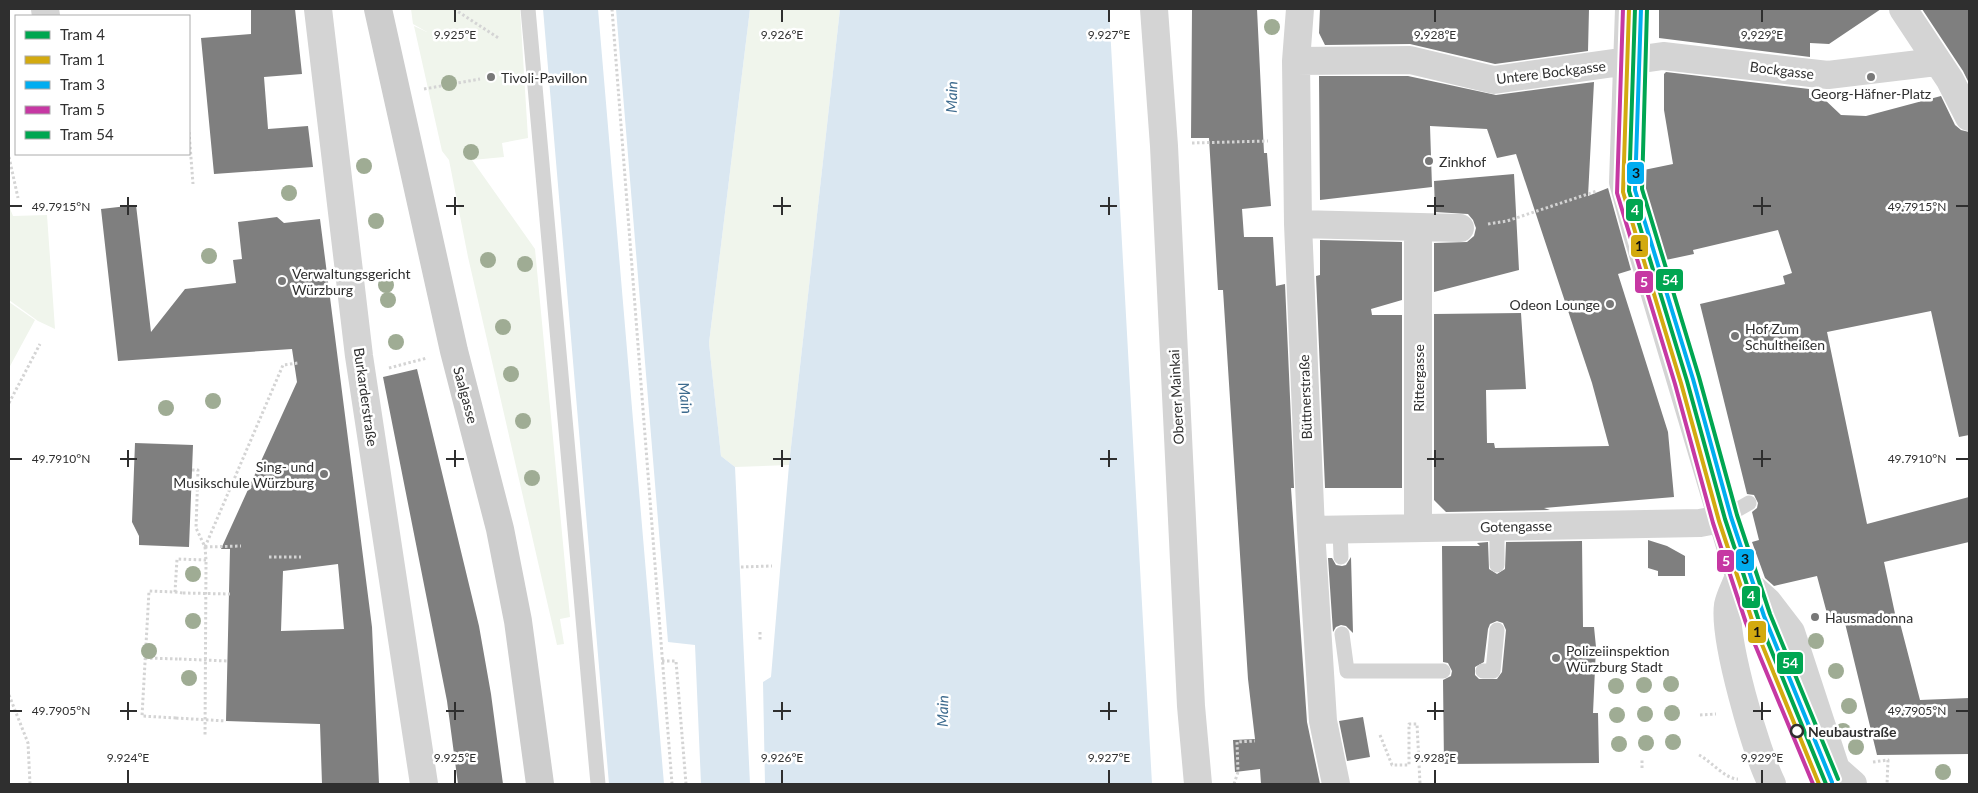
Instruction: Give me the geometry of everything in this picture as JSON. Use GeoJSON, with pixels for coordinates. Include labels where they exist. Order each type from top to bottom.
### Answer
{"type":"FeatureCollection","features":[{"type":"Feature","properties":{"kind":"main road","name":"Saalgasse"},"geometry":{"type":"LineString","coordinates":[[378,9],[454,351],[500,529],[518,620],[540,784]]}},
{"type":"Feature","properties":{"kind":"street","name":"Burkarderstraße"},"geometry":{"type":"LineString","coordinates":[[318,9],[362,376],[424,784]]}},
{"type":"Feature","properties":{"kind":"street","name":"Oberer Mainkai"},"geometry":{"type":"LineString","coordinates":[[1154,9],[1164,146],[1191,706],[1198,784]]}},
{"type":"Feature","properties":{"kind":"street","name":"Büttnerstraße"},"geometry":{"type":"LineString","coordinates":[[1300,9],[1296,61],[1298,224],[1311,530],[1323,721],[1336,784]]}},
{"type":"Feature","properties":{"kind":"street"},"geometry":{"type":"LineString","coordinates":[[1629,9],[1623,182],[1639,244],[1739,576],[1768,602],[1790,632],[1836,769],[1853,784]]}},
{"type":"Feature","properties":{"kind":"street"},"geometry":{"type":"LineString","coordinates":[[1903,9],[1936,62],[1950,80],[1969,117]]}},
{"type":"Feature","properties":{"kind":"street","name":"Bockgasse"},"geometry":{"type":"LineString","coordinates":[[1628,62],[1663,56],[1828,76],[1936,62]]}},
{"type":"Feature","properties":{"kind":"street","name":"Untere Bockgasse"},"geometry":{"type":"LineString","coordinates":[[1296,61],[1410,60],[1494,80],[1628,62]]}},
{"type":"Feature","properties":{"kind":"street"},"geometry":{"type":"LineString","coordinates":[[1298,224],[1460,228]]}},
{"type":"Feature","properties":{"kind":"street","name":"Rittergasse"},"geometry":{"type":"LineString","coordinates":[[1418,228],[1418,528]]}},
{"type":"Feature","properties":{"kind":"street","name":"Gotengasse"},"geometry":{"type":"LineString","coordinates":[[1311,530],[1700,523],[1721,519]]}},
{"type":"Feature","properties":{"kind":"street"},"geometry":{"type":"LineString","coordinates":[[1739,576],[1728,604],[1728,623],[1744,704],[1772,784]]}},
{"type":"Feature","properties":{"kind":"lane"},"geometry":{"type":"LineString","coordinates":[[528,9],[598,784]]}},
{"type":"Feature","properties":{"kind":"lane"},"geometry":{"type":"LineString","coordinates":[[1721,519],[1749,503]]}},
{"type":"Feature","properties":{"kind":"lane"},"geometry":{"type":"LineString","coordinates":[[1497,526],[1497,564]]}},
{"type":"Feature","properties":{"kind":"lane"},"geometry":{"type":"LineString","coordinates":[[1340,530],[1341,558]]}},
{"type":"Feature","properties":{"kind":"lane"},"geometry":{"type":"LineString","coordinates":[[1483,670],[1493,670],[1497,630]]}},
{"type":"Feature","properties":{"kind":"lane"},"geometry":{"type":"LineString","coordinates":[[1342,634],[1347,671],[1443,670]]}},
{"type":"Feature","properties":{"kind":"path"},"geometry":{"type":"LineString","coordinates":[[454,9],[500,39]]}},
{"type":"Feature","properties":{"kind":"path"},"geometry":{"type":"LineString","coordinates":[[612,9],[672,784]]}},
{"type":"Feature","properties":{"kind":"path"},"geometry":{"type":"LineString","coordinates":[[428,89],[480,80]]}},
{"type":"Feature","properties":{"kind":"path"},"geometry":{"type":"LineString","coordinates":[[1190,143],[1298,140]]}},
{"type":"Feature","properties":{"kind":"path"},"geometry":{"type":"LineString","coordinates":[[190,145],[193,184]]}},
{"type":"Feature","properties":{"kind":"path"},"geometry":{"type":"LineString","coordinates":[[9,157],[18,198]]}},
{"type":"Feature","properties":{"kind":"path"},"geometry":{"type":"LineString","coordinates":[[1460,228],[1507,221],[1623,182]]}},
{"type":"Feature","properties":{"kind":"path"},"geometry":{"type":"LineString","coordinates":[[9,403],[40,344]]}},
{"type":"Feature","properties":{"kind":"path"},"geometry":{"type":"LineString","coordinates":[[362,376],[454,351]]}},
{"type":"Feature","properties":{"kind":"path"},"geometry":{"type":"LineString","coordinates":[[205,547],[282,365],[298,363]]}},
{"type":"Feature","properties":{"kind":"path"},"geometry":{"type":"LineString","coordinates":[[192,470],[198,470],[196,528],[205,547],[206,560],[205,737]]}},
{"type":"Feature","properties":{"kind":"path"},"geometry":{"type":"LineString","coordinates":[[205,547],[241,546]]}},
{"type":"Feature","properties":{"kind":"path"},"geometry":{"type":"LineString","coordinates":[[269,558],[300,558]]}},
{"type":"Feature","properties":{"kind":"path"},"geometry":{"type":"LineString","coordinates":[[175,592],[177,560],[206,560]]}},
{"type":"Feature","properties":{"kind":"path"},"geometry":{"type":"LineString","coordinates":[[741,566],[772,566]]}},
{"type":"Feature","properties":{"kind":"path"},"geometry":{"type":"LineString","coordinates":[[226,721],[142,716],[149,591],[230,594]]}},
{"type":"Feature","properties":{"kind":"path"},"geometry":{"type":"LineString","coordinates":[[760,632],[760,640]]}},
{"type":"Feature","properties":{"kind":"path"},"geometry":{"type":"LineString","coordinates":[[145,658],[228,661]]}},
{"type":"Feature","properties":{"kind":"path"},"geometry":{"type":"LineString","coordinates":[[662,661],[676,661],[686,784]]}},
{"type":"Feature","properties":{"kind":"path"},"geometry":{"type":"LineString","coordinates":[[9,695],[28,743],[30,784]]}},
{"type":"Feature","properties":{"kind":"path"},"geometry":{"type":"LineString","coordinates":[[1700,715],[1717,714]]}},
{"type":"Feature","properties":{"kind":"path"},"geometry":{"type":"LineString","coordinates":[[1380,735],[1392,765],[1408,765],[1408,724],[1417,724],[1420,784]]}},
{"type":"Feature","properties":{"kind":"path"},"geometry":{"type":"LineString","coordinates":[[1234,784],[1238,772],[1237,742],[1255,741]]}},
{"type":"Feature","properties":{"kind":"path"},"geometry":{"type":"LineString","coordinates":[[1699,755],[1710,760]]}},
{"type":"Feature","properties":{"kind":"path"},"geometry":{"type":"LineString","coordinates":[[1642,758],[1642,768]]}},
{"type":"Feature","properties":{"kind":"shaded area"},"geometry":{"type":"Polygon","coordinates":[[[411,9],[520,9],[528,138],[502,143],[504,157],[472,160],[535,249],[570,617],[560,619],[564,644],[557,645],[468,257],[449,160],[442,151],[414,26],[427,32],[413,24],[411,9]]]}},
{"type":"Feature","properties":{"kind":"shaded area"},"geometry":{"type":"Polygon","coordinates":[[[750,9],[840,9],[789,465],[735,467],[721,456],[709,343],[750,9]]]}},
{"type":"Feature","properties":{"kind":"shaded area"},"geometry":{"type":"Polygon","coordinates":[[[9,206],[13,216],[47,215],[55,329],[38,321],[9,300],[9,206]]]}},
{"type":"Feature","properties":{"kind":"shaded area"},"geometry":{"type":"Polygon","coordinates":[[[9,302],[35,320],[9,368],[9,302]]]}},
{"type":"Feature","properties":{"kind":"water"},"geometry":{"type":"Polygon","coordinates":[[[543,9],[598,9],[664,784],[609,784],[543,9]]]}},
{"type":"Feature","properties":{"kind":"water","name":"Main"},"geometry":{"type":"Polygon","coordinates":[[[616,9],[750,9],[709,343],[721,456],[735,467],[750,784],[701,784],[695,645],[668,642],[616,9]]]}},
{"type":"Feature","properties":{"kind":"water","name":"Main"},"geometry":{"type":"Polygon","coordinates":[[[840,9],[1109,9],[1152,784],[765,784],[763,682],[771,677],[789,465],[840,9]]]}},
{"type":"Feature","properties":{"kind":"building"},"geometry":{"type":"Polygon","coordinates":[[[251,9],[295,9],[302,74],[264,77],[268,129],[308,126],[313,167],[214,174],[201,38],[251,34],[251,9]]]}},
{"type":"Feature","properties":{"kind":"building"},"geometry":{"type":"Polygon","coordinates":[[[1192,9],[1257,9],[1264,153],[1267,153],[1271,206],[1242,209],[1244,237],[1273,237],[1276,286],[1285,284],[1294,488],[1291,488],[1307,722],[1320,784],[1261,784],[1260,769],[1235,772],[1233,740],[1255,739],[1248,679],[1223,290],[1218,290],[1209,138],[1191,138],[1192,9]]]}},
{"type":"Feature","properties":{"kind":"building"},"geometry":{"type":"Polygon","coordinates":[[[1320,9],[1589,9],[1588,51],[1495,64],[1410,44],[1325,45],[1319,33],[1320,9]]]}},
{"type":"Feature","properties":{"kind":"building"},"geometry":{"type":"Polygon","coordinates":[[[1659,9],[1881,9],[1829,44],[1810,43],[1810,57],[1659,38],[1659,9]]]}},
{"type":"Feature","properties":{"kind":"building"},"geometry":{"type":"Polygon","coordinates":[[[1922,9],[1969,9],[1969,83],[1963,71],[1922,9]]]}},
{"type":"Feature","properties":{"kind":"building"},"geometry":{"type":"Polygon","coordinates":[[[1666,72],[1809,89],[1809,98],[1823,98],[1841,115],[1866,116],[1941,96],[1955,125],[1961,130],[1969,132],[1969,435],[1959,437],[1931,311],[1827,332],[1867,524],[1969,497],[1969,542],[1884,562],[1897,623],[1900,623],[1920,700],[1969,698],[1969,754],[1877,755],[1844,619],[1829,621],[1817,576],[1774,586],[1765,578],[1752,542],[1759,540],[1752,512],[1757,508],[1758,503],[1754,495],[1747,494],[1700,304],[1785,284],[1783,276],[1792,273],[1778,230],[1693,250],[1694,254],[1661,261],[1639,180],[1639,171],[1673,164],[1664,110],[1664,74],[1666,72]]]}},
{"type":"Feature","properties":{"kind":"building"},"geometry":{"type":"Polygon","coordinates":[[[1319,76],[1408,76],[1496,95],[1594,82],[1588,196],[1608,188],[1631,270],[1618,274],[1668,432],[1674,497],[1544,508],[1550,510],[1446,512],[1434,500],[1434,314],[1521,313],[1526,389],[1486,390],[1487,443],[1494,443],[1495,448],[1609,446],[1592,383],[1516,154],[1497,158],[1487,129],[1430,126],[1432,187],[1320,200],[1319,76]]]}},
{"type":"Feature","properties":{"kind":"building"},"geometry":{"type":"Polygon","coordinates":[[[1514,174],[1519,270],[1434,292],[1434,243],[1467,242],[1474,236],[1476,228],[1468,214],[1435,212],[1434,181],[1514,174]]]}},
{"type":"Feature","properties":{"kind":"building"},"geometry":{"type":"Polygon","coordinates":[[[136,205],[151,332],[185,289],[236,283],[233,260],[242,259],[238,222],[277,217],[284,223],[320,219],[372,627],[379,784],[322,784],[320,724],[226,721],[230,549],[221,549],[297,382],[292,349],[118,361],[101,209],[136,205]],[[338,564],[283,571],[281,631],[344,629],[338,564]]]}},
{"type":"Feature","properties":{"kind":"building"},"geometry":{"type":"Polygon","coordinates":[[[1320,240],[1402,242],[1402,300],[1371,309],[1372,315],[1402,315],[1402,488],[1325,488],[1316,276],[1320,275],[1320,240]]]}},
{"type":"Feature","properties":{"kind":"building"},"geometry":{"type":"Polygon","coordinates":[[[417,369],[479,626],[491,694],[503,784],[458,784],[447,701],[383,377],[417,369]]]}},
{"type":"Feature","properties":{"kind":"building"},"geometry":{"type":"Polygon","coordinates":[[[135,443],[193,445],[189,547],[139,545],[139,536],[132,522],[135,443]]]}},
{"type":"Feature","properties":{"kind":"building"},"geometry":{"type":"Polygon","coordinates":[[[1648,540],[1667,546],[1685,556],[1685,576],[1658,576],[1658,571],[1648,568],[1648,540]]]}},
{"type":"Feature","properties":{"kind":"building","name":"Polizeiinspektion Würzburg Stadt"},"geometry":{"type":"Polygon","coordinates":[[[1582,541],[1583,627],[1594,627],[1596,647],[1593,713],[1598,713],[1599,763],[1444,764],[1443,680],[1451,676],[1452,671],[1448,663],[1443,662],[1442,546],[1480,546],[1477,543],[1488,542],[1489,569],[1497,574],[1505,569],[1506,542],[1582,541]],[[1497,621],[1490,624],[1484,662],[1475,667],[1475,675],[1479,679],[1497,679],[1502,672],[1506,630],[1503,623],[1497,621]]]}},
{"type":"Feature","properties":{"kind":"building"},"geometry":{"type":"Polygon","coordinates":[[[1351,557],[1353,633],[1346,626],[1341,625],[1336,627],[1333,632],[1328,558],[1332,558],[1336,565],[1342,566],[1346,565],[1351,557]]]}},
{"type":"Feature","properties":{"kind":"building"},"geometry":{"type":"Polygon","coordinates":[[[1363,717],[1370,757],[1347,761],[1339,721],[1363,717]]]}},
{"type":"Feature","properties":{"kind":"tram line","name":"5"},"geometry":{"type":"LineString","coordinates":[[1623,9],[1617,193],[1675,384],[1713,523],[1746,623],[1813,784]]}},
{"type":"Feature","properties":{"kind":"tram line","name":"1"},"geometry":{"type":"LineString","coordinates":[[1629,9],[1623,192],[1681,383],[1719,521],[1752,620],[1819,784]]}},
{"type":"Feature","properties":{"kind":"tram line","name":"4"},"geometry":{"type":"LineString","coordinates":[[1635,9],[1629,191],[1687,381],[1725,519],[1758,618],[1826,784]]}},
{"type":"Feature","properties":{"kind":"tram line","name":"3"},"geometry":{"type":"LineString","coordinates":[[1641,9],[1635,190],[1693,379],[1731,517],[1764,616],[1832,782]]}},
{"type":"Feature","properties":{"kind":"tram line","name":"54"},"geometry":{"type":"LineString","coordinates":[[1647,9],[1642,189],[1699,377],[1737,515],[1770,614],[1838,779]]}},
{"type":"Feature","properties":{"kind":"place","name":"Tivoli-Pavillon"},"geometry":{"type":"Point","coordinates":[491,77]}},
{"type":"Feature","properties":{"kind":"place","name":"Georg-Häfner-Platz"},"geometry":{"type":"Point","coordinates":[1871,77]}},
{"type":"Feature","properties":{"kind":"place","name":"Zinkhof"},"geometry":{"type":"Point","coordinates":[1429,161]}},
{"type":"Feature","properties":{"kind":"place","name":"Verwaltungsgericht Würzburg"},"geometry":{"type":"Point","coordinates":[282,281]}},
{"type":"Feature","properties":{"kind":"place","name":"Odeon Lounge"},"geometry":{"type":"Point","coordinates":[1610,304]}},
{"type":"Feature","properties":{"kind":"place","name":"Hof Zum Schultheißen"},"geometry":{"type":"Point","coordinates":[1735,336]}},
{"type":"Feature","properties":{"kind":"place","name":"Sing- und Musikschule Würzburg"},"geometry":{"type":"Point","coordinates":[324,474]}},
{"type":"Feature","properties":{"kind":"place","name":"Hausmadonna"},"geometry":{"type":"Point","coordinates":[1815,617]}},
{"type":"Feature","properties":{"kind":"place","name":"Polizeiinspektion Würzburg Stadt"},"geometry":{"type":"Point","coordinates":[1556,658]}},
{"type":"Feature","properties":{"kind":"place","name":"Neubaustraße"},"geometry":{"type":"Point","coordinates":[1797,731]}}]}
